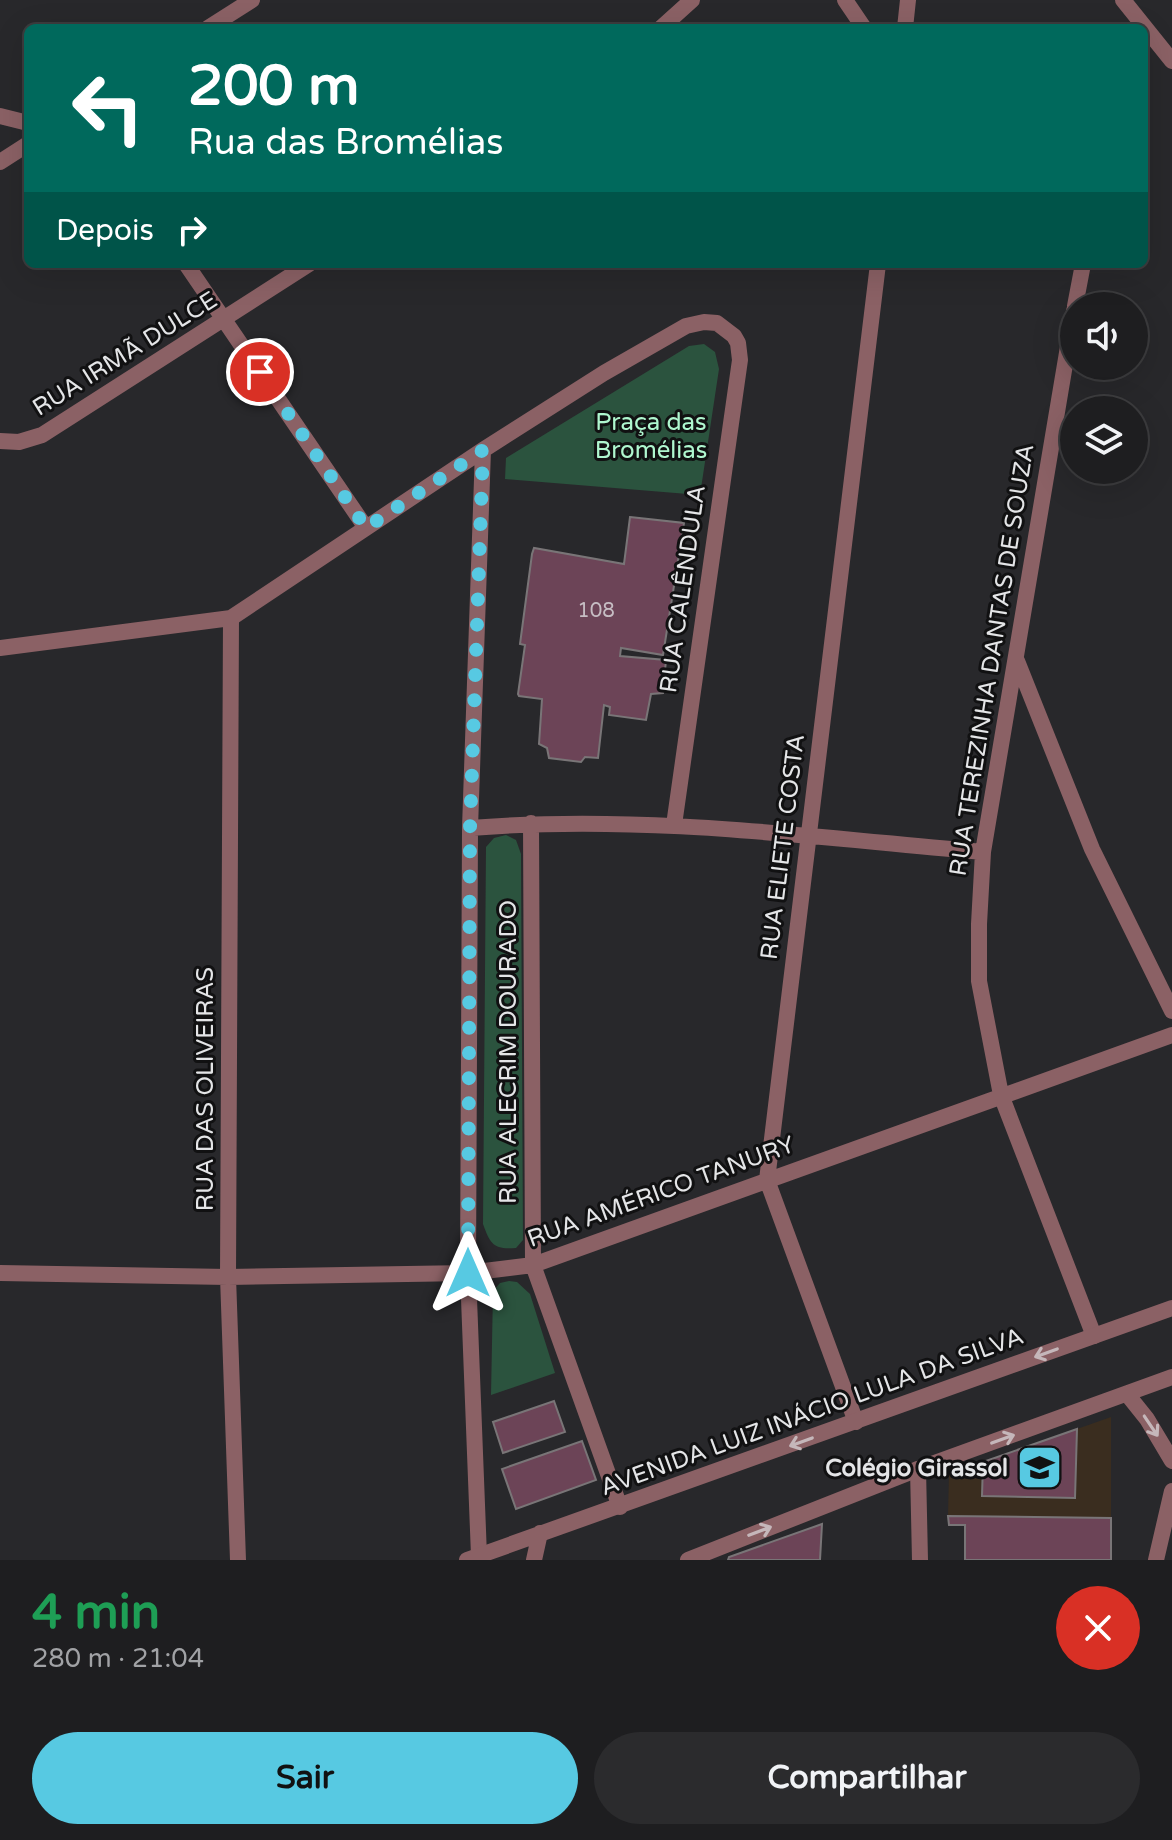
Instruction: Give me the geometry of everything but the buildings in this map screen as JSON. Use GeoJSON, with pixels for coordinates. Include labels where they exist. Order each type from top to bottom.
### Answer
{"type":"FeatureCollection","features":[{"type":"Feature","properties":{"kind":"street"},"geometry":{"type":"LineString","coordinates":[[214,24],[252,0]]}},
{"type":"Feature","properties":{"kind":"street"},"geometry":{"type":"LineString","coordinates":[[665,24],[692,0]]}},
{"type":"Feature","properties":{"kind":"street"},"geometry":{"type":"LineString","coordinates":[[845,0],[861,24]]}},
{"type":"Feature","properties":{"kind":"street"},"geometry":{"type":"LineString","coordinates":[[905,24],[908,0]]}},
{"type":"Feature","properties":{"kind":"street"},"geometry":{"type":"LineString","coordinates":[[1127,24],[1128,3]]}},
{"type":"Feature","properties":{"kind":"street"},"geometry":{"type":"LineString","coordinates":[[1128,3],[1144,24]]}},
{"type":"Feature","properties":{"kind":"street"},"geometry":{"type":"LineString","coordinates":[[1148,29],[1172,61]]}},
{"type":"Feature","properties":{"kind":"street"},"geometry":{"type":"LineString","coordinates":[[0,116],[24,122]]}},
{"type":"Feature","properties":{"kind":"street"},"geometry":{"type":"LineString","coordinates":[[0,162],[24,147]]}},
{"type":"Feature","properties":{"kind":"street"},"geometry":{"type":"LineString","coordinates":[[189,268],[366,528]]}},
{"type":"Feature","properties":{"kind":"street","name":"RUA IRMÃ DULCE"},"geometry":{"type":"LineString","coordinates":[[0,441],[19,442],[42,435],[303,268]]}},
{"type":"Feature","properties":{"kind":"street","name":"RUA ELIETE COSTA"},"geometry":{"type":"LineString","coordinates":[[856,1422],[767,1180],[878,268]]}},
{"type":"Feature","properties":{"kind":"street","name":"RUA TEREZINHA DANTAS DE SOUZA"},"geometry":{"type":"LineString","coordinates":[[1077,292],[1082,268]]}},
{"type":"Feature","properties":{"kind":"street","name":"RUA CALÊNDULA"},"geometry":{"type":"LineString","coordinates":[[483,450],[604,373],[686,326],[717,323],[738,343],[740,360],[674,825]]}},
{"type":"Feature","properties":{"kind":"street","name":"RUA TEREZINHA DANTAS DE SOUZA"},"geometry":{"type":"LineString","coordinates":[[1062,380],[983,852],[979,981],[1001,1095],[1094,1336]]}},
{"type":"Feature","properties":{"kind":"street"},"geometry":{"type":"LineString","coordinates":[[0,648],[231,618],[483,450]]}},
{"type":"Feature","properties":{"kind":"street"},"geometry":{"type":"LineString","coordinates":[[473,1558],[468,1273],[470,828],[483,450]]}},
{"type":"Feature","properties":{"kind":"street","name":"RUA DAS OLIVEIRAS"},"geometry":{"type":"LineString","coordinates":[[231,618],[228,1277],[238,1560]]}},
{"type":"Feature","properties":{"kind":"street"},"geometry":{"type":"LineString","coordinates":[[1016,659],[1092,849],[1172,1011]]}},
{"type":"Feature","properties":{"kind":"street"},"geometry":{"type":"LineString","coordinates":[[470,828],[531,823],[674,825],[983,852]]}},
{"type":"Feature","properties":{"kind":"street","name":"RUA ALECRIM DOURADO"},"geometry":{"type":"LineString","coordinates":[[531,823],[533,1265],[620,1507]]}},
{"type":"Feature","properties":{"kind":"street","name":"RUA AMÉRICO TANURY"},"geometry":{"type":"LineString","coordinates":[[0,1273],[228,1277],[468,1273],[533,1265],[1172,1035]]}},
{"type":"Feature","properties":{"kind":"street","name":"AVENIDA LUIZ INÁCIO LULA DA SILVA"},"geometry":{"type":"LineString","coordinates":[[473,1558],[1172,1308]]}},
{"type":"Feature","properties":{"kind":"street"},"geometry":{"type":"LineString","coordinates":[[688,1560],[704,1557],[918,1469],[1172,1377]]}},
{"type":"Feature","properties":{"kind":"street"},"geometry":{"type":"LineString","coordinates":[[1127,1394],[1155,1431],[1172,1461]]}},
{"type":"Feature","properties":{"kind":"street"},"geometry":{"type":"LineString","coordinates":[[918,1469],[920,1560]]}},
{"type":"Feature","properties":{"kind":"street"},"geometry":{"type":"LineString","coordinates":[[1156,1560],[1172,1491]]}},
{"type":"Feature","properties":{"kind":"street"},"geometry":{"type":"LineString","coordinates":[[534,1560],[540,1533]]}},
{"type":"Feature","properties":{"kind":"shaded area","name":"Colégio Girassol"},"geometry":{"type":"Polygon","coordinates":[[[1111,1417],[1111,1518],[948,1516],[949,1474],[1111,1417]]]}},
{"type":"Feature","properties":{"kind":"green space","name":"Praça das Bromélias"},"geometry":{"type":"Polygon","coordinates":[[[704,344],[715,352],[719,369],[700,495],[505,479],[506,458],[689,346],[704,344]]]}},
{"type":"Feature","properties":{"kind":"green space"},"geometry":{"type":"Polygon","coordinates":[[[506,835],[516,840],[521,854],[523,1240],[516,1248],[498,1247],[483,1224],[486,847],[494,838],[506,835]]]}},
{"type":"Feature","properties":{"kind":"green space"},"geometry":{"type":"Polygon","coordinates":[[[517,1282],[530,1294],[555,1373],[491,1395],[493,1291],[500,1283],[517,1282]]]}},
{"type":"Feature","properties":{"kind":"place","name":"Colégio Girassol"},"geometry":{"type":"Point","coordinates":[1039,1468]}},
{"type":"Feature","properties":{"kind":"route"},"geometry":{"type":"LineString","coordinates":[[260,372],[366,528],[483,450],[470,828],[468,1273]]}}]}
